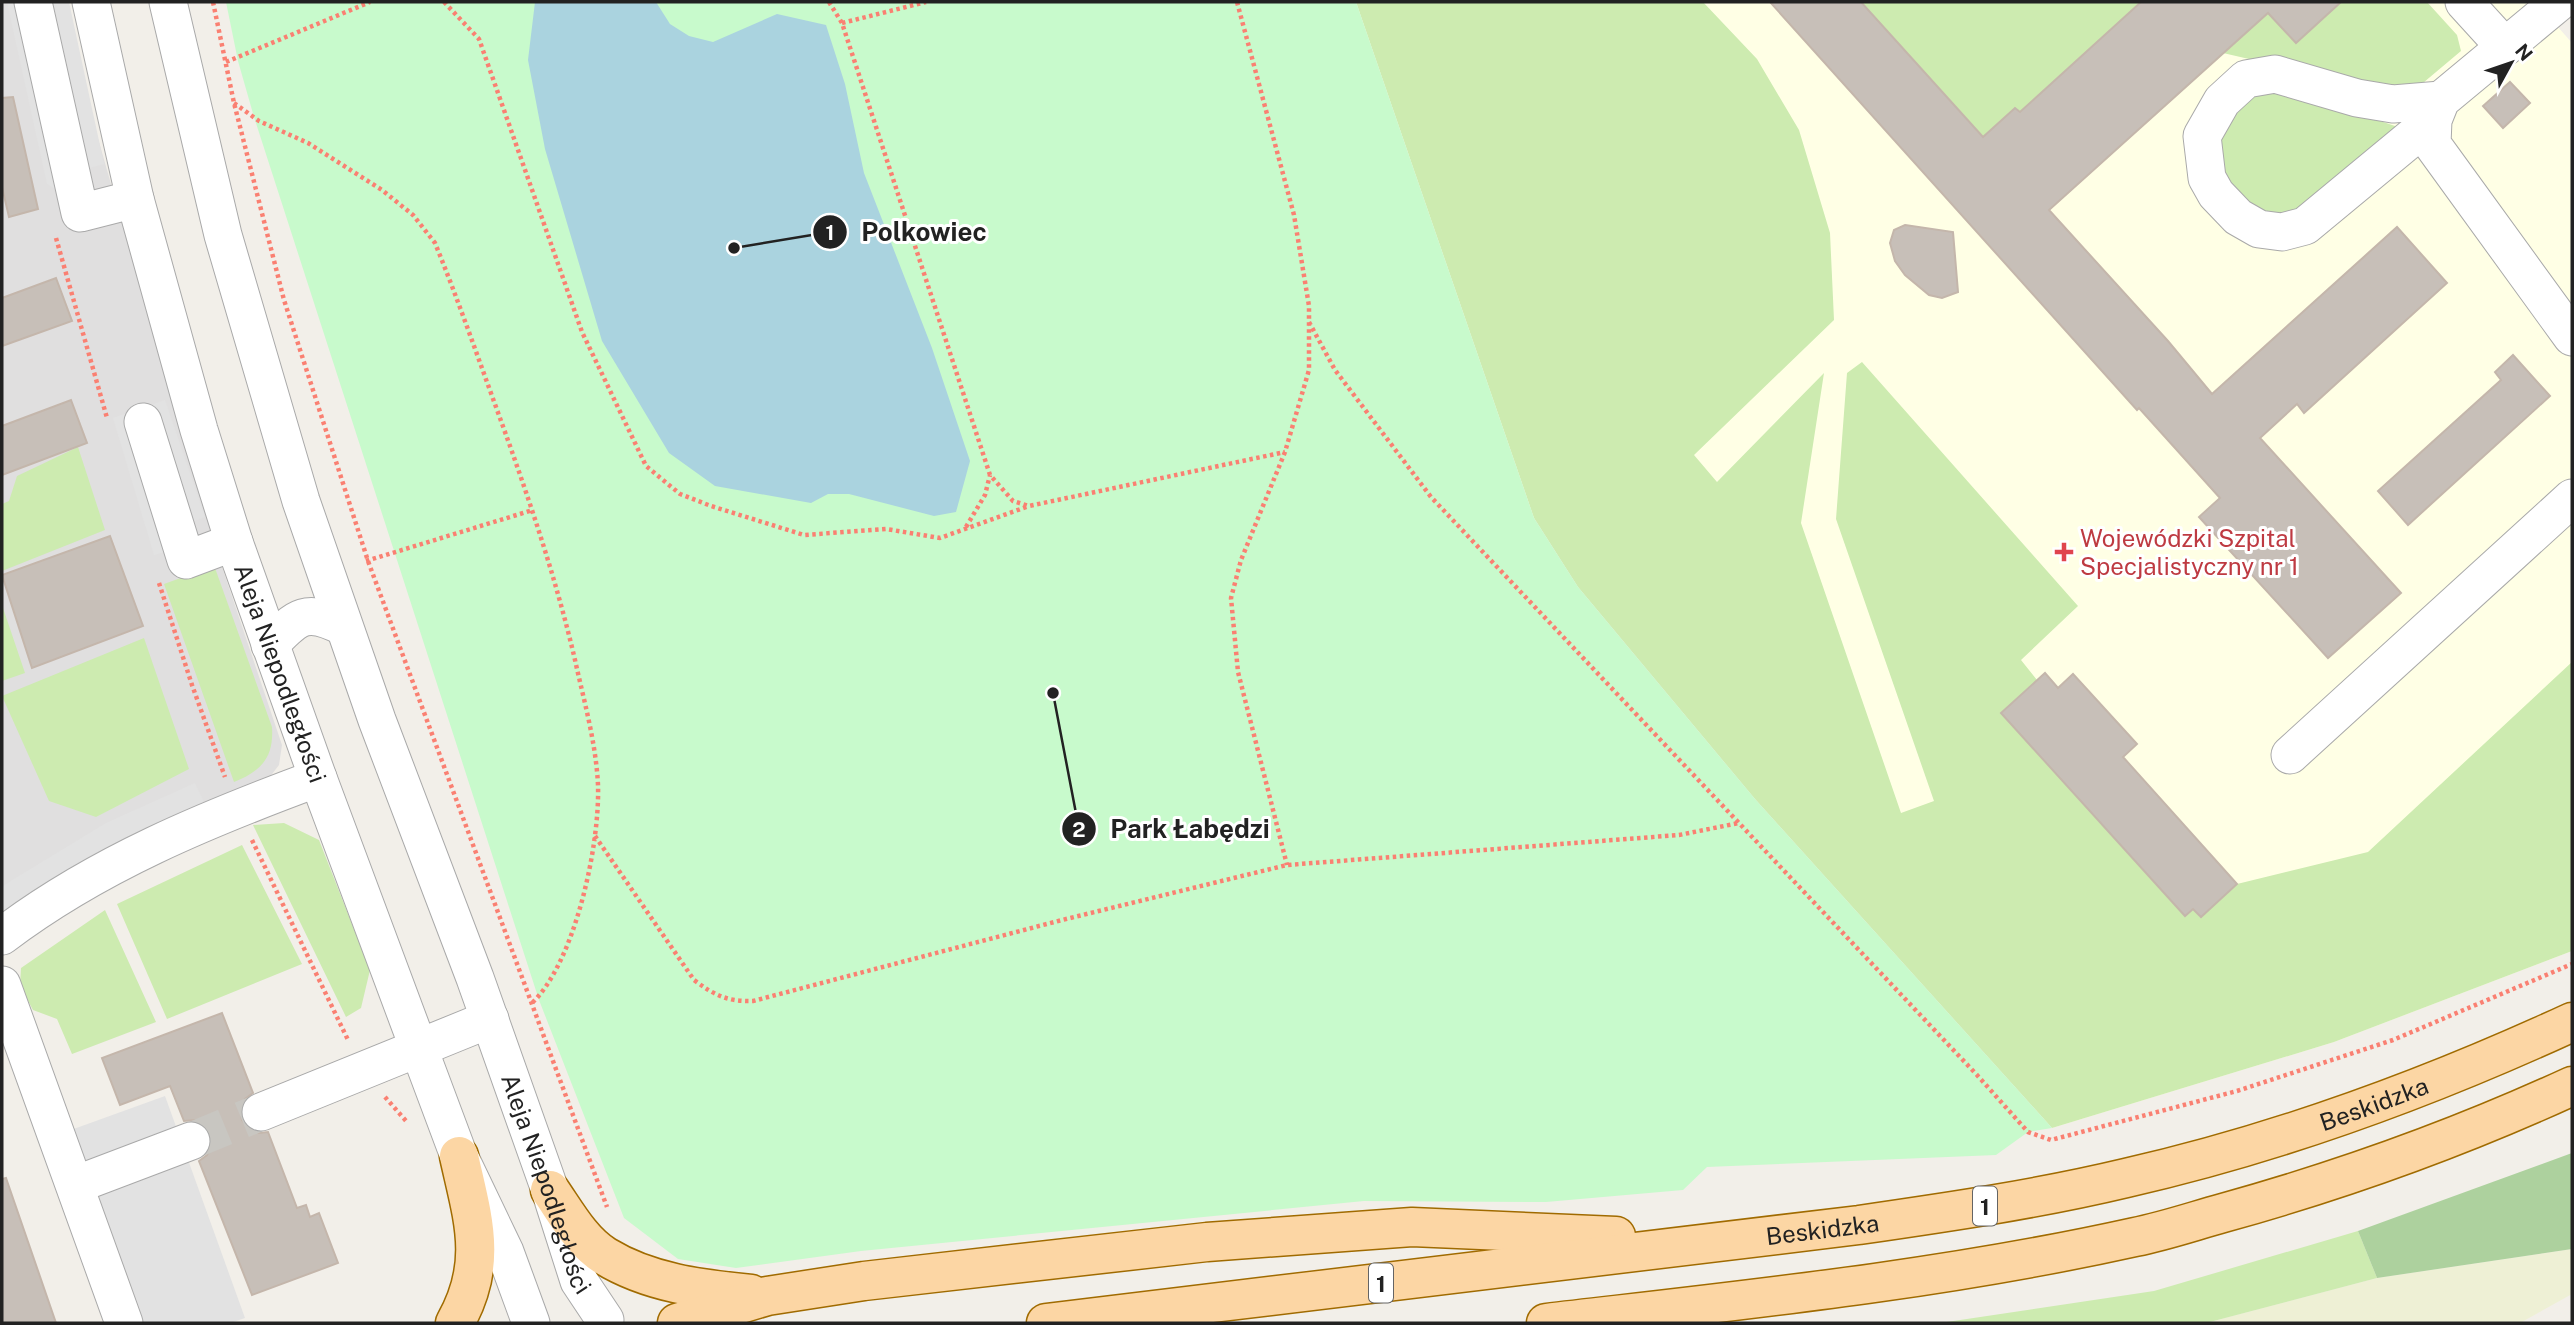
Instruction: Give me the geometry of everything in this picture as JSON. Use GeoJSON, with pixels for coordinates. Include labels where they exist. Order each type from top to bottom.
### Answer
{"type":"FeatureCollection","features":[{"type":"Feature","properties":{"kind":"main road","name":"Beskidzka"},"geometry":{"type":"LineString","coordinates":[[1046,1323],[1859,1225],[1982,1206],[2127,1178],[2250,1145],[2376,1104],[2495,1058],[2572,1022]]}},
{"type":"Feature","properties":{"kind":"main road"},"geometry":{"type":"LineString","coordinates":[[1546,1323],[2001,1264],[2138,1237],[2267,1201],[2395,1159],[2572,1086]]}},
{"type":"Feature","properties":{"kind":"main road"},"geometry":{"type":"LineString","coordinates":[[455,1323],[471,1288],[475,1259],[472,1217],[459,1156]]}},
{"type":"Feature","properties":{"kind":"main road"},"geometry":{"type":"LineString","coordinates":[[550,1190],[575,1226],[604,1255],[639,1272],[690,1288],[767,1296]]}},
{"type":"Feature","properties":{"kind":"main road"},"geometry":{"type":"LineString","coordinates":[[677,1323],[767,1296],[864,1281],[1207,1242],[1412,1227],[1716,1242]]}},
{"type":"Feature","properties":{"kind":"main road"},"geometry":{"type":"LineString","coordinates":[[1645,1323],[1723,1302]]}},
{"type":"Feature","properties":{"kind":"street"},"geometry":{"type":"LineString","coordinates":[[33,2],[80,213],[135,198]]}},
{"type":"Feature","properties":{"kind":"street","name":"Aleja Niepodległości"},"geometry":{"type":"LineString","coordinates":[[91,2],[135,198],[199,430],[234,542],[318,778],[459,1156],[505,1252],[531,1323]]}},
{"type":"Feature","properties":{"kind":"street","name":"Aleja Niepodległości"},"geometry":{"type":"LineString","coordinates":[[168,2],[208,177],[246,317],[298,489],[344,627],[550,1190],[579,1281],[600,1322]]}},
{"type":"Feature","properties":{"kind":"street"},"geometry":{"type":"LineString","coordinates":[[2464,2],[2505,47]]}},
{"type":"Feature","properties":{"kind":"street"},"geometry":{"type":"LineString","coordinates":[[2437,110],[2357,99],[2275,74],[2246,79],[2222,101],[2202,136],[2207,178],[2216,194],[2238,217],[2259,229],[2282,232],[2305,226],[2437,110],[2505,47],[2559,2]]}},
{"type":"Feature","properties":{"kind":"street"},"geometry":{"type":"LineString","coordinates":[[2437,110],[2432,144],[2572,337]]}},
{"type":"Feature","properties":{"kind":"street"},"geometry":{"type":"LineString","coordinates":[[143,422],[186,560],[234,542]]}},
{"type":"Feature","properties":{"kind":"street"},"geometry":{"type":"LineString","coordinates":[[2290,755],[2572,498]]}},
{"type":"Feature","properties":{"kind":"street"},"geometry":{"type":"LineString","coordinates":[[270,645],[298,620],[312,616],[323,616],[344,627]]}},
{"type":"Feature","properties":{"kind":"street"},"geometry":{"type":"LineString","coordinates":[[2,936],[55,899],[121,860],[237,809],[318,778]]}},
{"type":"Feature","properties":{"kind":"street"},"geometry":{"type":"LineString","coordinates":[[2,985],[124,1323]]}},
{"type":"Feature","properties":{"kind":"street"},"geometry":{"type":"LineString","coordinates":[[261,1112],[489,1020]]}},
{"type":"Feature","properties":{"kind":"street"},"geometry":{"type":"LineString","coordinates":[[75,1185],[191,1141]]}},
{"type":"Feature","properties":{"kind":"path"},"geometry":{"type":"LineString","coordinates":[[213,2],[234,103],[284,300],[368,561],[608,1211]]}},
{"type":"Feature","properties":{"kind":"path"},"geometry":{"type":"LineString","coordinates":[[226,62],[370,2]]}},
{"type":"Feature","properties":{"kind":"path"},"geometry":{"type":"LineString","coordinates":[[444,2],[479,39],[582,332],[646,466],[680,494],[804,535],[887,529],[940,538],[1029,506],[1285,452]]}},
{"type":"Feature","properties":{"kind":"path"},"geometry":{"type":"LineString","coordinates":[[830,2],[842,23],[990,475],[1013,501],[1029,506]]}},
{"type":"Feature","properties":{"kind":"path"},"geometry":{"type":"LineString","coordinates":[[842,23],[926,2]]}},
{"type":"Feature","properties":{"kind":"path"},"geometry":{"type":"LineString","coordinates":[[1237,2],[1294,215],[1309,306],[1309,370],[1285,452],[1241,560],[1231,598],[1238,672],[1287,865]]}},
{"type":"Feature","properties":{"kind":"path"},"geometry":{"type":"LineString","coordinates":[[234,103],[259,121],[308,143],[382,190],[414,215],[436,243],[533,510],[567,626],[588,719],[598,785],[595,836],[574,926],[558,965],[531,1004]]}},
{"type":"Feature","properties":{"kind":"path"},"geometry":{"type":"LineString","coordinates":[[1309,321],[1335,370],[1431,497],[2028,1132],[2051,1140],[2237,1091],[2393,1040],[2572,964]]}},
{"type":"Feature","properties":{"kind":"path"},"geometry":{"type":"LineString","coordinates":[[966,528],[985,495],[990,475]]}},
{"type":"Feature","properties":{"kind":"path"},"geometry":{"type":"LineString","coordinates":[[356,562],[368,561],[533,510]]}},
{"type":"Feature","properties":{"kind":"path"},"geometry":{"type":"LineString","coordinates":[[237,809],[363,1072]]}},
{"type":"Feature","properties":{"kind":"path"},"geometry":{"type":"LineString","coordinates":[[595,836],[694,980],[733,1002],[753,1001],[1062,920],[1287,865],[1679,835],[1739,823]]}},
{"type":"Feature","properties":{"kind":"shaded area"},"geometry":{"type":"Polygon","coordinates":[[[2,2],[68,2],[97,135],[213,540],[282,745],[279,765],[269,778],[2,925],[2,2]]]}},
{"type":"Feature","properties":{"kind":"shaded area"},"geometry":{"type":"Polygon","coordinates":[[[7,2],[69,2],[104,164],[82,170],[61,193],[47,184],[7,2]]]}},
{"type":"Feature","properties":{"kind":"shaded area","name":"Wojewódzki Szpital Specjalistyczny nr 1"},"geometry":{"type":"Polygon","coordinates":[[[1356,2],[2536,2],[2572,43],[2572,951],[2334,1042],[2052,1128],[1534,518],[1356,2]]]}},
{"type":"Feature","properties":{"kind":"shaded area"},"geometry":{"type":"Polygon","coordinates":[[[165,400],[205,517],[167,531],[171,550],[154,555],[113,418],[165,400]]]}},
{"type":"Feature","properties":{"kind":"shaded area"},"geometry":{"type":"Polygon","coordinates":[[[195,783],[205,804],[2,917],[2,887],[9,882],[106,823],[195,783]]]}},
{"type":"Feature","properties":{"kind":"shaded area"},"geometry":{"type":"Polygon","coordinates":[[[165,1096],[245,1318],[230,1323],[124,1323],[57,1135],[165,1096]]]}},
{"type":"Feature","properties":{"kind":"shaded area"},"geometry":{"type":"Polygon","coordinates":[[[2572,1249],[2572,1294],[2520,1323],[2206,1323],[2377,1278],[2572,1249]]]}},
{"type":"Feature","properties":{"kind":"green space"},"geometry":{"type":"Polygon","coordinates":[[[226,2],[1356,2],[1534,518],[1578,587],[1755,799],[2052,1128],[2028,1132],[1996,1155],[1707,1167],[1683,1190],[1546,1202],[1364,1201],[861,1251],[736,1268],[678,1259],[624,1218],[539,1000],[254,117],[238,61],[226,2]]]}},
{"type":"Feature","properties":{"kind":"green space"},"geometry":{"type":"Polygon","coordinates":[[[1356,2],[1703,2],[1757,59],[1799,130],[1830,233],[1834,320],[1694,455],[1717,482],[1824,373],[1801,523],[1901,813],[1934,801],[1836,519],[1847,373],[1862,362],[2078,606],[2021,660],[2200,917],[2237,884],[2368,852],[2572,662],[2572,951],[2334,1042],[2052,1128],[1755,799],[1578,587],[1534,518],[1356,2]]]}},
{"type":"Feature","properties":{"kind":"green space"},"geometry":{"type":"Polygon","coordinates":[[[1861,2],[2141,2],[2027,106],[2029,123],[2015,108],[1995,126],[1988,142],[1861,2]]]}},
{"type":"Feature","properties":{"kind":"green space"},"geometry":{"type":"Polygon","coordinates":[[[2341,2],[2427,2],[2457,35],[2461,51],[2417,88],[2389,91],[2223,53],[2268,13],[2296,43],[2341,2]]]}},
{"type":"Feature","properties":{"kind":"green space"},"geometry":{"type":"Polygon","coordinates":[[[2288,90],[2398,127],[2286,226],[2224,189],[2215,136],[2237,111],[2258,93],[2288,90]]]}},
{"type":"Feature","properties":{"kind":"green space"},"geometry":{"type":"Polygon","coordinates":[[[78,447],[105,530],[2,571],[2,504],[9,501],[17,476],[78,447]]]}},
{"type":"Feature","properties":{"kind":"green space"},"geometry":{"type":"Polygon","coordinates":[[[211,567],[215,568],[272,727],[271,747],[264,762],[252,773],[234,782],[164,584],[211,567]]]}},
{"type":"Feature","properties":{"kind":"green space"},"geometry":{"type":"Polygon","coordinates":[[[2,605],[25,673],[2,681],[2,605]]]}},
{"type":"Feature","properties":{"kind":"green space"},"geometry":{"type":"Polygon","coordinates":[[[144,638],[189,769],[96,817],[49,801],[2,696],[144,638]]]}},
{"type":"Feature","properties":{"kind":"green space"},"geometry":{"type":"Polygon","coordinates":[[[284,823],[319,840],[370,970],[361,1008],[346,1017],[253,825],[284,823]]]}},
{"type":"Feature","properties":{"kind":"green space"},"geometry":{"type":"Polygon","coordinates":[[[242,845],[302,964],[167,1019],[117,904],[242,845]]]}},
{"type":"Feature","properties":{"kind":"green space"},"geometry":{"type":"Polygon","coordinates":[[[105,910],[156,1022],[72,1054],[57,1019],[33,1010],[20,986],[21,968],[105,910]]]}},
{"type":"Feature","properties":{"kind":"green space"},"geometry":{"type":"Polygon","coordinates":[[[2572,1153],[2572,1249],[2377,1278],[2358,1231],[2572,1153]]]}},
{"type":"Feature","properties":{"kind":"green space"},"geometry":{"type":"Polygon","coordinates":[[[2358,1231],[2377,1278],[2206,1323],[1940,1323],[2154,1291],[2358,1231]]]}},
{"type":"Feature","properties":{"kind":"water"},"geometry":{"type":"Polygon","coordinates":[[[535,2],[656,2],[670,24],[689,36],[713,42],[777,14],[826,25],[845,84],[864,173],[932,348],[970,461],[956,512],[934,516],[849,494],[828,494],[811,503],[715,486],[669,453],[602,341],[545,149],[528,60],[535,2]]]}},
{"type":"Feature","properties":{"kind":"building"},"geometry":{"type":"Polygon","coordinates":[[[1770,2],[1861,2],[1983,137],[2015,108],[2020,112],[2141,2],[2341,2],[2296,43],[2268,13],[2049,210],[2168,341],[2212,394],[2397,227],[2447,283],[2304,413],[2297,404],[2260,438],[2401,593],[2328,658],[2199,517],[2220,498],[2139,408],[2137,410],[1770,2]]]}},
{"type":"Feature","properties":{"kind":"building"},"geometry":{"type":"Polygon","coordinates":[[[2510,82],[2530,103],[2503,128],[2483,106],[2510,82]]]}},
{"type":"Feature","properties":{"kind":"building"},"geometry":{"type":"Polygon","coordinates":[[[13,97],[38,209],[9,217],[2,187],[2,98],[13,97]]]}},
{"type":"Feature","properties":{"kind":"building"},"geometry":{"type":"Polygon","coordinates":[[[1905,225],[1953,232],[1958,292],[1942,298],[1929,295],[1905,275],[1895,261],[1890,243],[1894,230],[1905,225]]]}},
{"type":"Feature","properties":{"kind":"building"},"geometry":{"type":"Polygon","coordinates":[[[56,278],[72,321],[2,346],[2,298],[56,278]]]}},
{"type":"Feature","properties":{"kind":"building"},"geometry":{"type":"Polygon","coordinates":[[[2513,355],[2550,396],[2408,525],[2378,491],[2501,380],[2495,372],[2513,355]]]}},
{"type":"Feature","properties":{"kind":"building"},"geometry":{"type":"Polygon","coordinates":[[[71,400],[87,443],[2,475],[2,426],[71,400]]]}},
{"type":"Feature","properties":{"kind":"building"},"geometry":{"type":"Polygon","coordinates":[[[110,536],[143,626],[32,668],[2,575],[110,536]]]}},
{"type":"Feature","properties":{"kind":"building"},"geometry":{"type":"Polygon","coordinates":[[[2045,673],[2058,688],[2073,674],[2137,744],[2123,757],[2237,884],[2201,917],[2193,909],[2185,916],[2001,713],[2045,673]]]}},
{"type":"Feature","properties":{"kind":"building"},"geometry":{"type":"Polygon","coordinates":[[[222,1013],[253,1093],[245,1099],[240,1108],[242,1120],[249,1129],[259,1133],[268,1132],[297,1208],[306,1205],[310,1217],[319,1213],[338,1263],[252,1295],[199,1161],[207,1155],[212,1145],[210,1133],[204,1124],[195,1120],[184,1121],[170,1086],[120,1105],[102,1058],[222,1013]]]}},
{"type":"Feature","properties":{"kind":"building"},"geometry":{"type":"Polygon","coordinates":[[[6,1178],[56,1323],[2,1323],[2,1179],[6,1178]]]}},
{"type":"Feature","properties":{"kind":"tunnel"},"geometry":{"type":"LineString","coordinates":[[191,1141],[261,1112]]}},
{"type":"Feature","properties":{"kind":"place","name":"Polkowiec"},"geometry":{"type":"Point","coordinates":[734,248]}},
{"type":"Feature","properties":{"kind":"place","name":"Wojewódzki Szpital Specjalistyczny nr 1"},"geometry":{"type":"Point","coordinates":[2064,552]}},
{"type":"Feature","properties":{"kind":"place","name":"Park Łabędzi"},"geometry":{"type":"Point","coordinates":[1053,693]}}]}
